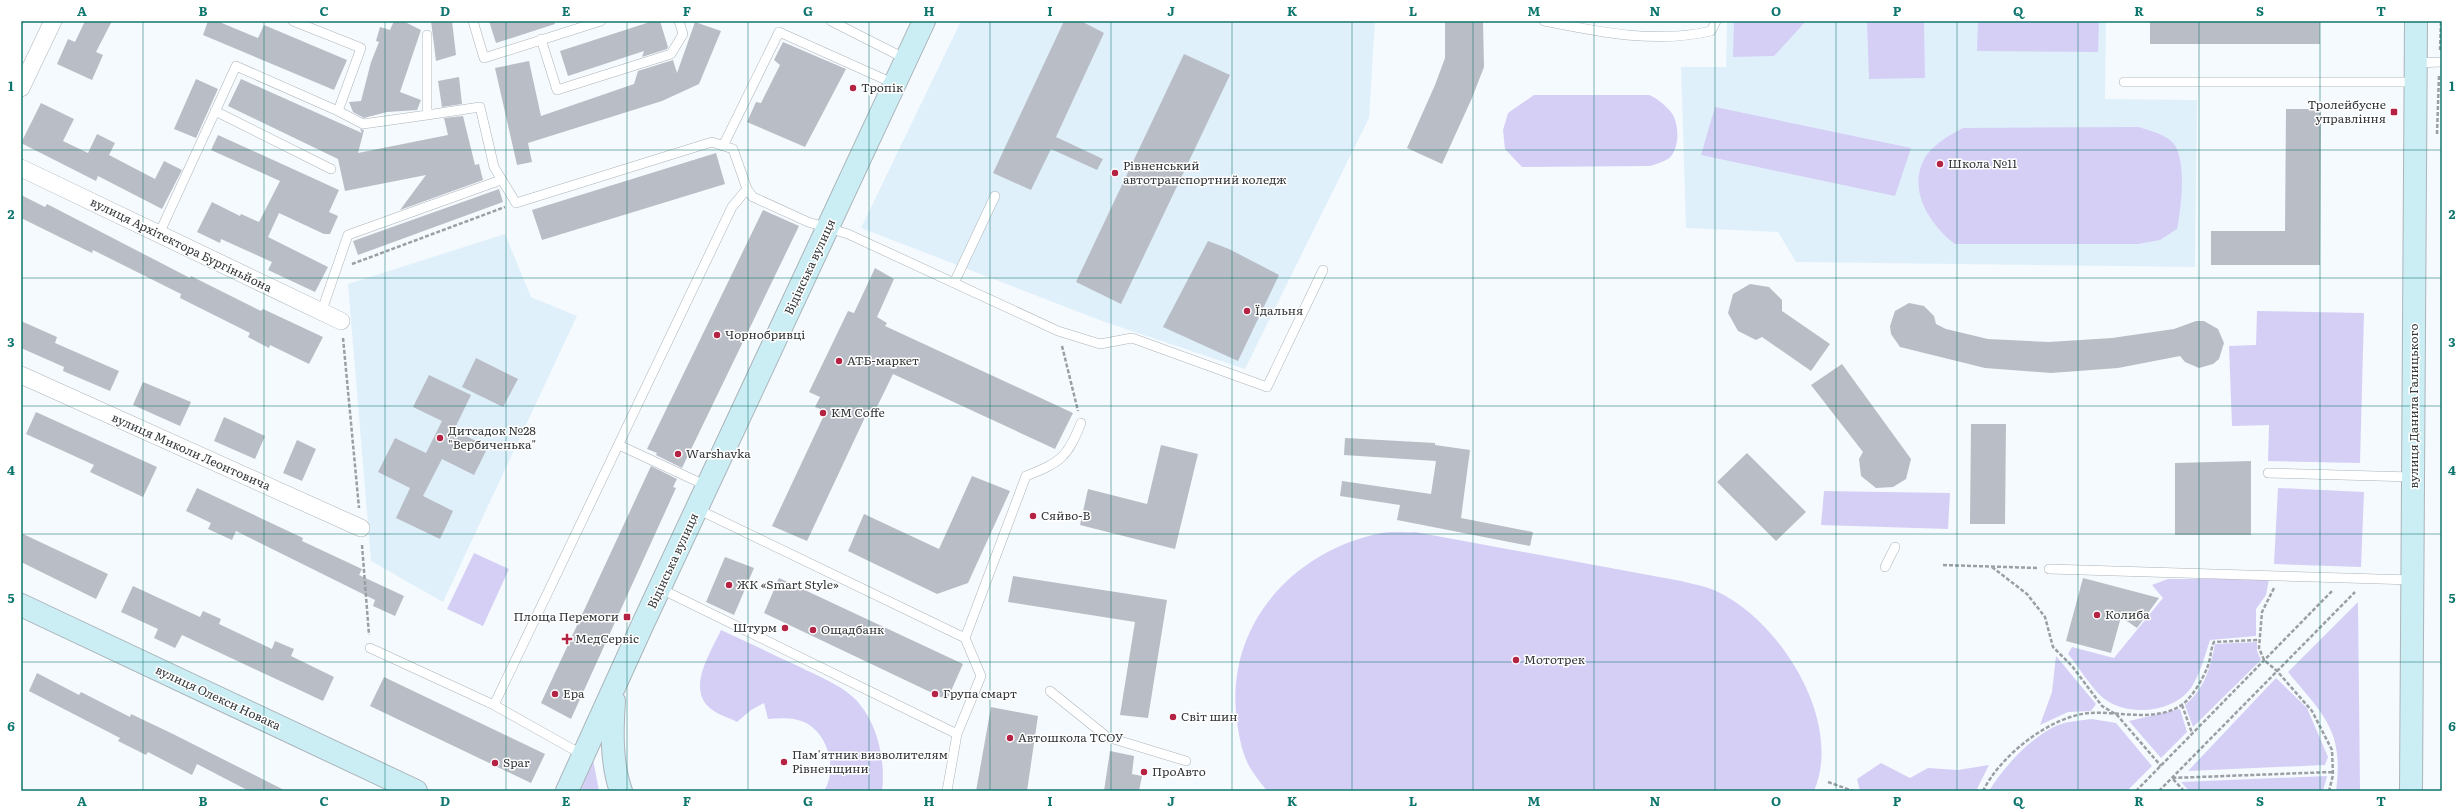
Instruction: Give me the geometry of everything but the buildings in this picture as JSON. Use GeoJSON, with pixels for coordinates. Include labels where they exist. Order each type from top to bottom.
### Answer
{"type":"FeatureCollection","features":[{"type":"Feature","properties":{"kind":"main road","name":"Відінська вулиця"},"geometry":{"type":"LineString","coordinates":[[567,791],[615,688],[659,588],[708,487],[924,21]]}},
{"type":"Feature","properties":{"kind":"main road","name":"вулиця Данила Галицького"},"geometry":{"type":"LineString","coordinates":[[2410,791],[2414,477],[2416,21]]}},
{"type":"Feature","properties":{"kind":"main road","name":"вулиця Олекси Новака"},"geometry":{"type":"LineString","coordinates":[[21,605],[416,791]]}},
{"type":"Feature","properties":{"kind":"main road","name":"Відінська вулиця"},"geometry":{"type":"LineString","coordinates":[[615,688],[612,731],[618,782],[621,791]]}},
{"type":"Feature","properties":{"kind":"street"},"geometry":{"type":"LineString","coordinates":[[21,88],[53,21]]}},
{"type":"Feature","properties":{"kind":"street","name":"вулиця Архітектора Бургіньйона"},"geometry":{"type":"LineString","coordinates":[[21,168],[321,313],[341,321]]}},
{"type":"Feature","properties":{"kind":"street","name":"вулиця Миколи Леонтовича"},"geometry":{"type":"LineString","coordinates":[[21,375],[360,528]]}},
{"type":"Feature","properties":{"kind":"lane"},"geometry":{"type":"LineString","coordinates":[[293,21],[361,48],[338,112]]}},
{"type":"Feature","properties":{"kind":"lane"},"geometry":{"type":"LineString","coordinates":[[473,21],[484,58],[600,21]]}},
{"type":"Feature","properties":{"kind":"lane"},"geometry":{"type":"LineString","coordinates":[[541,39],[557,90],[671,54],[683,34],[679,21]]}},
{"type":"Feature","properties":{"kind":"lane"},"geometry":{"type":"LineString","coordinates":[[831,21],[906,59]]}},
{"type":"Feature","properties":{"kind":"lane"},"geometry":{"type":"LineString","coordinates":[[1544,21],[1614,35],[1692,35],[1711,31],[1716,21]]}},
{"type":"Feature","properties":{"kind":"lane"},"geometry":{"type":"LineString","coordinates":[[723,146],[779,32],[895,84]]}},
{"type":"Feature","properties":{"kind":"lane"},"geometry":{"type":"LineString","coordinates":[[427,35],[427,115]]}},
{"type":"Feature","properties":{"kind":"lane"},"geometry":{"type":"LineString","coordinates":[[2124,82],[2415,72],[2442,62]]}},
{"type":"Feature","properties":{"kind":"lane"},"geometry":{"type":"LineString","coordinates":[[159,234],[236,66],[363,124],[480,107],[494,167],[516,203],[712,142],[733,149],[747,189],[753,197],[827,229],[848,234],[1058,331],[1100,344],[1132,338],[1267,387],[1323,270]]}},
{"type":"Feature","properties":{"kind":"lane"},"geometry":{"type":"LineString","coordinates":[[216,111],[331,170]]}},
{"type":"Feature","properties":{"kind":"lane"},"geometry":{"type":"LineString","coordinates":[[321,313],[348,235],[501,180]]}},
{"type":"Feature","properties":{"kind":"lane"},"geometry":{"type":"LineString","coordinates":[[494,705],[732,207],[747,189]]}},
{"type":"Feature","properties":{"kind":"lane"},"geometry":{"type":"LineString","coordinates":[[954,282],[995,196]]}},
{"type":"Feature","properties":{"kind":"lane"},"geometry":{"type":"LineString","coordinates":[[965,638],[1026,476],[1056,464],[1071,447],[1081,423]]}},
{"type":"Feature","properties":{"kind":"lane"},"geometry":{"type":"LineString","coordinates":[[619,446],[708,487]]}},
{"type":"Feature","properties":{"kind":"lane"},"geometry":{"type":"LineString","coordinates":[[2268,473],[2414,477]]}},
{"type":"Feature","properties":{"kind":"lane"},"geometry":{"type":"LineString","coordinates":[[697,508],[965,638],[981,676],[957,734],[947,791]]}},
{"type":"Feature","properties":{"kind":"lane"},"geometry":{"type":"LineString","coordinates":[[1885,567],[1895,547]]}},
{"type":"Feature","properties":{"kind":"lane"},"geometry":{"type":"LineString","coordinates":[[2049,569],[2413,580]]}},
{"type":"Feature","properties":{"kind":"lane"},"geometry":{"type":"LineString","coordinates":[[659,588],[957,734]]}},
{"type":"Feature","properties":{"kind":"lane"},"geometry":{"type":"LineString","coordinates":[[370,648],[494,705],[584,756]]}},
{"type":"Feature","properties":{"kind":"lane"},"geometry":{"type":"LineString","coordinates":[[1050,691],[1107,737],[1186,761]]}},
{"type":"Feature","properties":{"kind":"path"},"geometry":{"type":"LineString","coordinates":[[335,270],[516,203]]}},
{"type":"Feature","properties":{"kind":"path"},"geometry":{"type":"LineString","coordinates":[[341,321],[370,648]]}},
{"type":"Feature","properties":{"kind":"path"},"geometry":{"type":"LineString","coordinates":[[1058,331],[1081,423]]}},
{"type":"Feature","properties":{"kind":"path"},"geometry":{"type":"LineString","coordinates":[[1943,565],[2049,569]]}},
{"type":"Feature","properties":{"kind":"path"},"geometry":{"type":"LineString","coordinates":[[1992,567],[2027,594],[2045,617],[2053,647],[2072,666],[2102,706],[2117,715],[2161,766]]}},
{"type":"Feature","properties":{"kind":"path"},"geometry":{"type":"LineString","coordinates":[[2276,576],[2274,588],[2262,612],[2259,648],[2264,660],[2278,671],[2312,711],[2332,750],[2332,772],[2329,791]]}},
{"type":"Feature","properties":{"kind":"path"},"geometry":{"type":"LineString","coordinates":[[2136,791],[2346,578]]}},
{"type":"Feature","properties":{"kind":"path"},"geometry":{"type":"LineString","coordinates":[[2159,791],[2360,586]]}},
{"type":"Feature","properties":{"kind":"path"},"geometry":{"type":"LineString","coordinates":[[1983,791],[1994,770],[2032,737],[2060,721],[2090,713],[2117,715],[2158,713],[2182,705],[2188,699],[2207,669],[2214,642],[2259,640]]}},
{"type":"Feature","properties":{"kind":"path"},"geometry":{"type":"LineString","coordinates":[[2182,705],[2192,733]]}},
{"type":"Feature","properties":{"kind":"path"},"geometry":{"type":"LineString","coordinates":[[2172,778],[2332,772]]}},
{"type":"Feature","properties":{"kind":"path"},"geometry":{"type":"LineString","coordinates":[[2172,778],[2184,791]]}},
{"type":"Feature","properties":{"kind":"path"},"geometry":{"type":"LineString","coordinates":[[1828,782],[1853,791]]}},
{"type":"Feature","properties":{"kind":"shaded area","name":"Рівненський автотранспортний коледж"},"geometry":{"type":"Polygon","coordinates":[[[961,21],[1375,21],[1369,118],[1245,369],[1102,321],[861,228],[961,21]]]}},
{"type":"Feature","properties":{"kind":"shaded area","name":"Школа №11"},"geometry":{"type":"Polygon","coordinates":[[[1727,21],[2106,21],[2105,99],[2197,100],[2195,267],[1796,262],[1778,232],[1686,228],[1681,67],[1726,67],[1727,21]]]}},
{"type":"Feature","properties":{"kind":"shaded area"},"geometry":{"type":"Polygon","coordinates":[[[1734,21],[1806,21],[1774,56],[1733,57],[1734,21]]]}},
{"type":"Feature","properties":{"kind":"shaded area"},"geometry":{"type":"Polygon","coordinates":[[[1867,21],[1924,21],[1925,78],[1869,79],[1867,21]]]}},
{"type":"Feature","properties":{"kind":"shaded area"},"geometry":{"type":"Polygon","coordinates":[[[1978,21],[2099,21],[2098,52],[1977,51],[1978,21]]]}},
{"type":"Feature","properties":{"kind":"shaded area"},"geometry":{"type":"Polygon","coordinates":[[[1534,95],[1649,95],[1664,105],[1674,117],[1677,130],[1677,143],[1675,150],[1668,159],[1650,166],[1522,167],[1505,149],[1503,130],[1508,113],[1534,95]]]}},
{"type":"Feature","properties":{"kind":"shaded area"},"geometry":{"type":"Polygon","coordinates":[[[1715,107],[1911,148],[1895,196],[1701,155],[1715,107]]]}},
{"type":"Feature","properties":{"kind":"shaded area"},"geometry":{"type":"Polygon","coordinates":[[[2139,127],[2158,133],[2171,141],[2178,152],[2181,162],[2182,186],[2177,229],[2160,240],[2138,244],[1955,244],[1945,236],[1929,216],[1923,204],[1918,180],[1920,168],[1926,156],[1938,143],[1963,128],[2139,127]]]}},
{"type":"Feature","properties":{"kind":"shaded area","name":"Дитсадок №28 \"Вербиченька\""},"geometry":{"type":"Polygon","coordinates":[[[505,234],[531,297],[577,316],[443,602],[371,561],[348,284],[505,234]]]}},
{"type":"Feature","properties":{"kind":"shaded area"},"geometry":{"type":"Polygon","coordinates":[[[2257,311],[2364,313],[2360,463],[2268,461],[2269,425],[2232,426],[2229,346],[2256,345],[2257,311]]]}},
{"type":"Feature","properties":{"kind":"shaded area"},"geometry":{"type":"Polygon","coordinates":[[[2278,488],[2364,492],[2361,567],[2274,564],[2278,488]]]}},
{"type":"Feature","properties":{"kind":"shaded area"},"geometry":{"type":"Polygon","coordinates":[[[1824,491],[1950,493],[1948,529],[1821,525],[1824,491]]]}},
{"type":"Feature","properties":{"kind":"shaded area","name":"Мототрек"},"geometry":{"type":"Polygon","coordinates":[[[1415,532],[1681,581],[1712,589],[1740,605],[1763,625],[1783,649],[1800,676],[1813,705],[1820,735],[1821,764],[1814,791],[1267,791],[1253,773],[1246,760],[1240,741],[1236,713],[1236,680],[1243,649],[1256,621],[1273,595],[1295,573],[1321,556],[1350,542],[1382,533],[1415,532]]]}},
{"type":"Feature","properties":{"kind":"shaded area"},"geometry":{"type":"Polygon","coordinates":[[[474,553],[509,569],[483,626],[447,609],[474,553]]]}},
{"type":"Feature","properties":{"kind":"shaded area"},"geometry":{"type":"Polygon","coordinates":[[[2168,579],[2269,579],[2266,595],[2256,609],[2256,636],[2210,640],[2200,671],[2191,688],[2183,697],[2172,703],[2161,708],[2148,710],[2123,708],[2102,697],[2088,682],[2068,654],[2072,647],[2114,658],[2163,598],[2152,585],[2168,579]]]}},
{"type":"Feature","properties":{"kind":"shaded area"},"geometry":{"type":"Polygon","coordinates":[[[2358,602],[2360,791],[2336,791],[2338,770],[2334,738],[2321,713],[2288,672],[2358,602]]]}},
{"type":"Feature","properties":{"kind":"shaded area"},"geometry":{"type":"Polygon","coordinates":[[[721,630],[827,680],[854,698],[869,717],[878,741],[883,766],[882,791],[824,791],[830,774],[829,754],[821,737],[808,724],[793,719],[768,719],[764,703],[751,710],[737,722],[717,713],[705,703],[701,694],[700,683],[702,672],[721,630]]]}},
{"type":"Feature","properties":{"kind":"shaded area"},"geometry":{"type":"Polygon","coordinates":[[[2257,642],[2257,651],[2261,660],[2193,727],[2185,705],[2192,699],[2206,678],[2215,644],[2257,642]]]}},
{"type":"Feature","properties":{"kind":"shaded area"},"geometry":{"type":"Polygon","coordinates":[[[2056,656],[2096,704],[2091,711],[2068,712],[2040,725],[2052,692],[2056,656]]]}},
{"type":"Feature","properties":{"kind":"shaded area"},"geometry":{"type":"Polygon","coordinates":[[[2276,678],[2307,708],[2328,757],[2325,765],[2188,771],[2276,678]]]}},
{"type":"Feature","properties":{"kind":"shaded area"},"geometry":{"type":"Polygon","coordinates":[[[2180,709],[2187,732],[2161,758],[2129,721],[2180,709]]]}},
{"type":"Feature","properties":{"kind":"shaded area"},"geometry":{"type":"Polygon","coordinates":[[[2092,719],[2116,723],[2152,766],[2127,791],[1989,791],[2003,771],[2021,751],[2042,734],[2053,727],[2064,723],[2092,719]]]}},
{"type":"Feature","properties":{"kind":"shaded area"},"geometry":{"type":"Polygon","coordinates":[[[592,754],[599,791],[574,791],[592,754]]]}},
{"type":"Feature","properties":{"kind":"shaded area"},"geometry":{"type":"Polygon","coordinates":[[[1881,763],[1910,778],[1928,768],[1958,770],[1989,765],[1976,791],[1860,791],[1857,779],[1881,763]]]}},
{"type":"Feature","properties":{"kind":"shaded area"},"geometry":{"type":"Polygon","coordinates":[[[2327,776],[2323,791],[2189,791],[2181,782],[2327,776]]]}},
{"type":"Feature","properties":{"kind":"place","name":"Тропік"},"geometry":{"type":"Point","coordinates":[853,88]}},
{"type":"Feature","properties":{"kind":"place","name":"Тролейбусне управління"},"geometry":{"type":"Point","coordinates":[2394,112]}},
{"type":"Feature","properties":{"kind":"place","name":"Школа №11"},"geometry":{"type":"Point","coordinates":[1940,164]}},
{"type":"Feature","properties":{"kind":"place","name":"Рівненський автотранспортний коледж"},"geometry":{"type":"Point","coordinates":[1115,173]}},
{"type":"Feature","properties":{"kind":"place","name":"Їдальня"},"geometry":{"type":"Point","coordinates":[1247,311]}},
{"type":"Feature","properties":{"kind":"place","name":"Чорнобривці"},"geometry":{"type":"Point","coordinates":[717,335]}},
{"type":"Feature","properties":{"kind":"place","name":"АТБ-маркет"},"geometry":{"type":"Point","coordinates":[839,361]}},
{"type":"Feature","properties":{"kind":"place","name":"KM Coffe"},"geometry":{"type":"Point","coordinates":[823,413]}},
{"type":"Feature","properties":{"kind":"place","name":"Дитсадок №28 \"Вербиченька\""},"geometry":{"type":"Point","coordinates":[440,438]}},
{"type":"Feature","properties":{"kind":"place","name":"Warshavka"},"geometry":{"type":"Point","coordinates":[678,454]}},
{"type":"Feature","properties":{"kind":"place","name":"Сяйво-В"},"geometry":{"type":"Point","coordinates":[1033,516]}},
{"type":"Feature","properties":{"kind":"place","name":"ЖК «Smart Style»"},"geometry":{"type":"Point","coordinates":[729,585]}},
{"type":"Feature","properties":{"kind":"place","name":"Колиба"},"geometry":{"type":"Point","coordinates":[2097,615]}},
{"type":"Feature","properties":{"kind":"place","name":"Площа Перемоги"},"geometry":{"type":"Point","coordinates":[627,617]}},
{"type":"Feature","properties":{"kind":"place","name":"Штурм"},"geometry":{"type":"Point","coordinates":[785,628]}},
{"type":"Feature","properties":{"kind":"place","name":"Ощадбанк"},"geometry":{"type":"Point","coordinates":[813,630]}},
{"type":"Feature","properties":{"kind":"place","name":"МедСервіс"},"geometry":{"type":"Point","coordinates":[567,639]}},
{"type":"Feature","properties":{"kind":"place","name":"Мототрек"},"geometry":{"type":"Point","coordinates":[1516,660]}},
{"type":"Feature","properties":{"kind":"place","name":"Ера"},"geometry":{"type":"Point","coordinates":[555,694]}},
{"type":"Feature","properties":{"kind":"place","name":"Група смарт"},"geometry":{"type":"Point","coordinates":[935,694]}},
{"type":"Feature","properties":{"kind":"place","name":"Світ шин"},"geometry":{"type":"Point","coordinates":[1173,717]}},
{"type":"Feature","properties":{"kind":"place","name":"Автошкола ТСОУ"},"geometry":{"type":"Point","coordinates":[1010,738]}},
{"type":"Feature","properties":{"kind":"place","name":"Пам'ятник визволителям Рівненщини"},"geometry":{"type":"Point","coordinates":[784,762]}},
{"type":"Feature","properties":{"kind":"place","name":"Spar"},"geometry":{"type":"Point","coordinates":[495,763]}},
{"type":"Feature","properties":{"kind":"place","name":"ПроАвто"},"geometry":{"type":"Point","coordinates":[1144,772]}}]}
